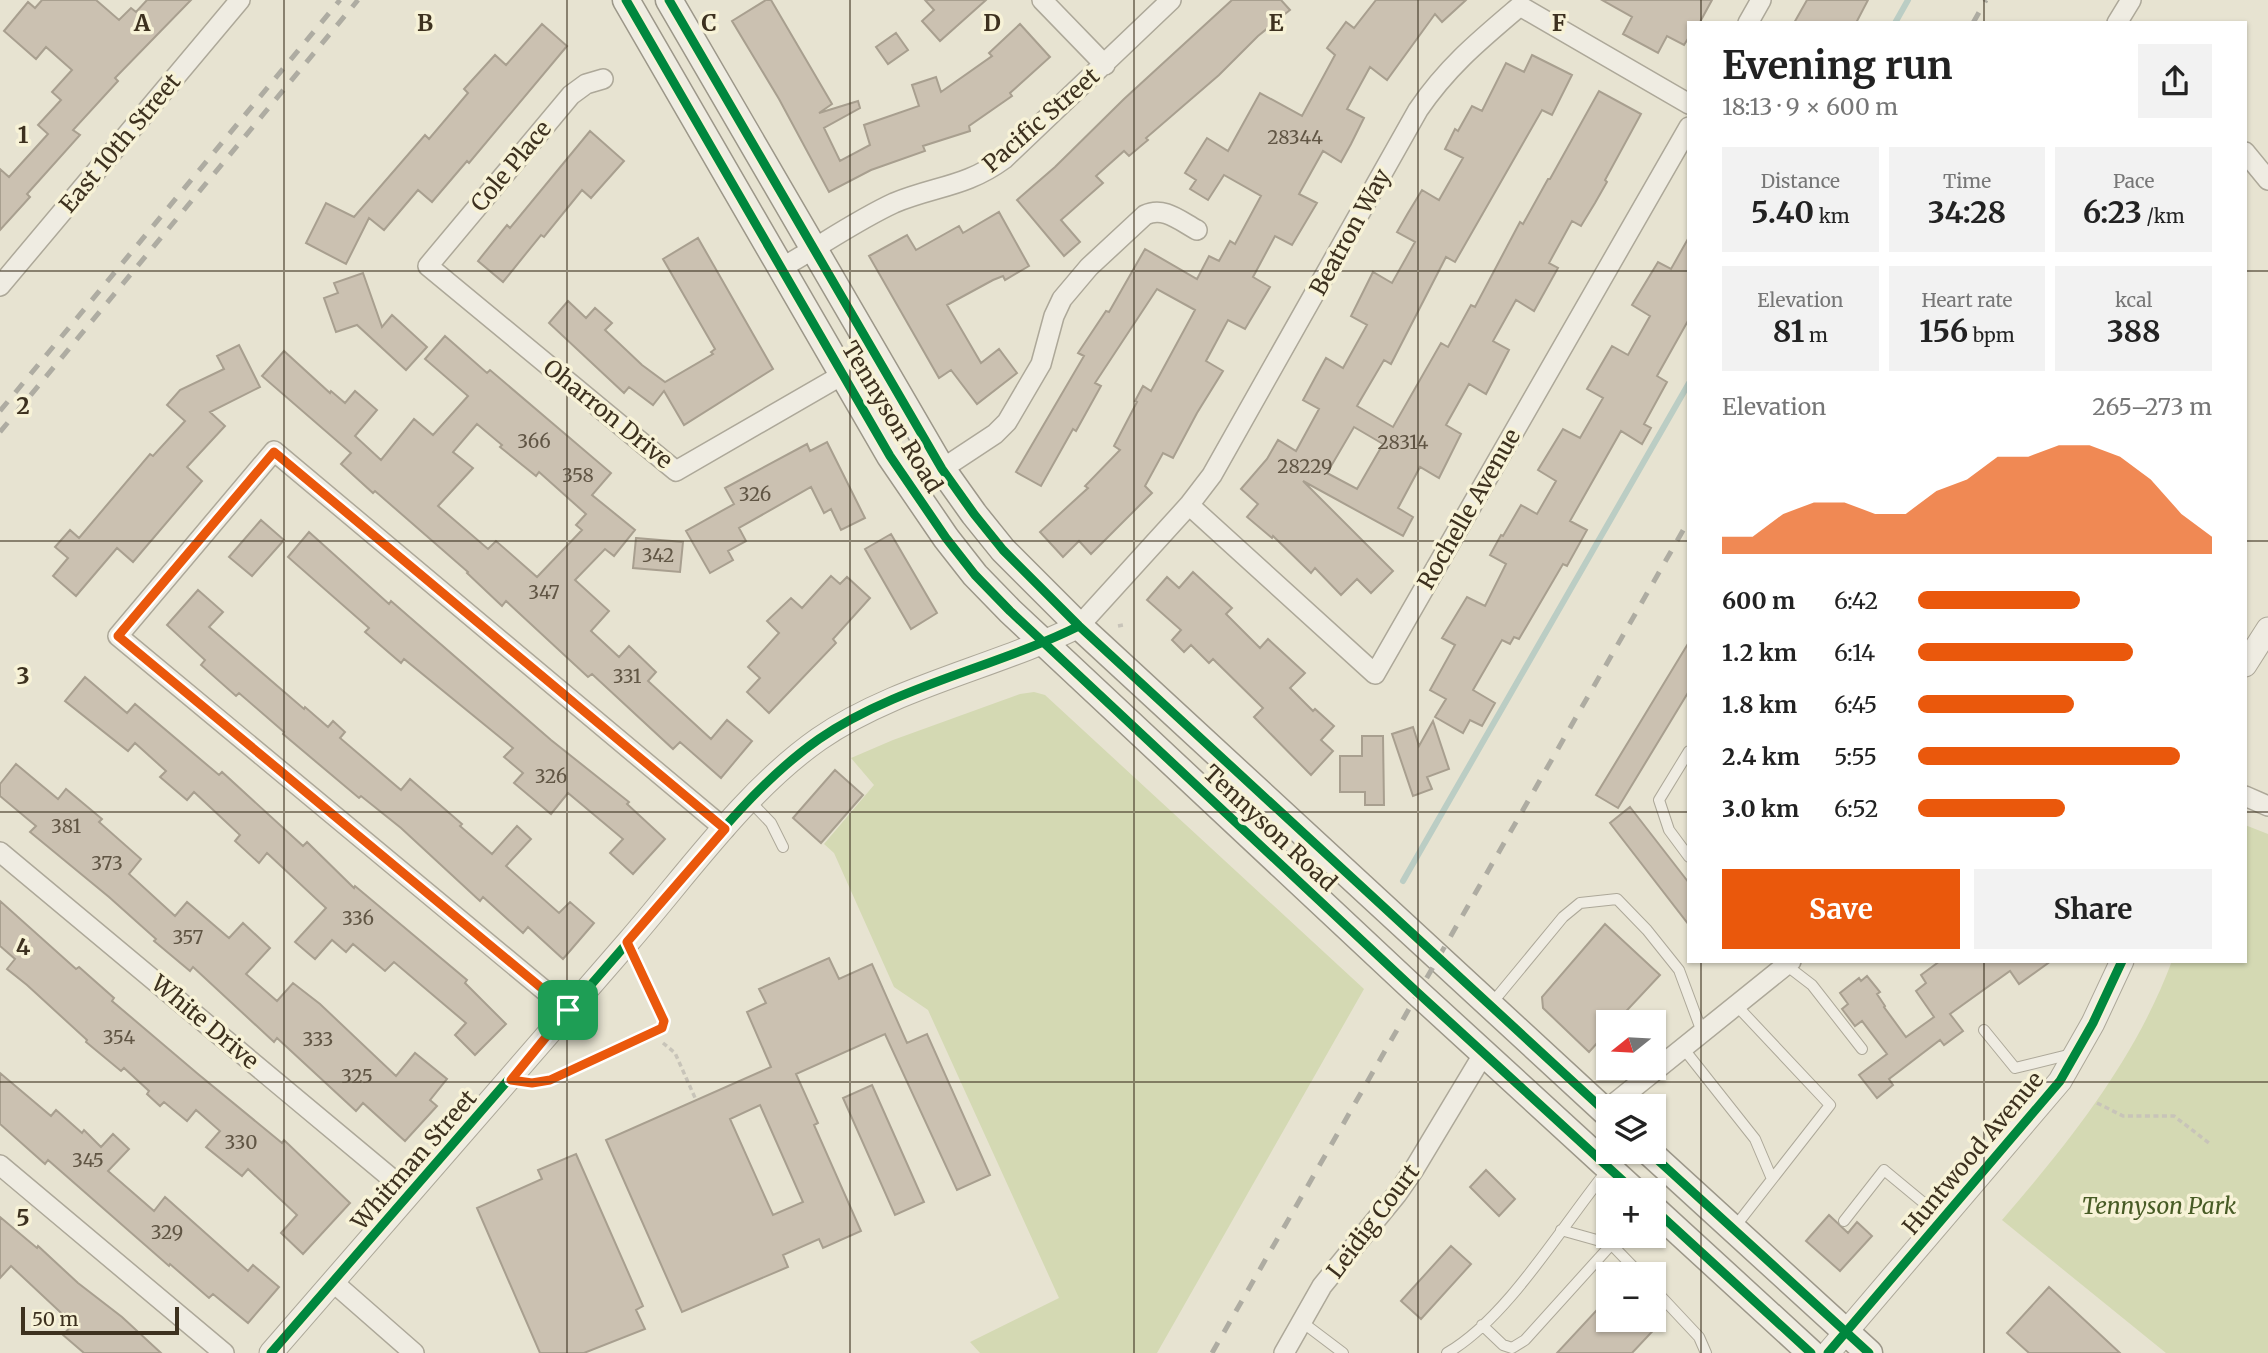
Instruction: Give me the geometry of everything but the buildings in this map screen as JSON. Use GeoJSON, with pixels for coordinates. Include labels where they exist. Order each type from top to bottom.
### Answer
{"type":"FeatureCollection","features":[{"type":"Feature","properties":{"kind":"main road","name":"Tennyson Road"},"geometry":{"type":"LineString","coordinates":[[626,0],[890,456],[975,575],[1043,643],[1620,1178]]}},
{"type":"Feature","properties":{"kind":"main road","name":"Tennyson Road"},"geometry":{"type":"LineString","coordinates":[[669,0],[942,469],[1003,550],[1079,626],[1596,1099]]}},
{"type":"Feature","properties":{"kind":"main road"},"geometry":{"type":"LineString","coordinates":[[1662,1164],[1869,1353]]}},
{"type":"Feature","properties":{"kind":"main road"},"geometry":{"type":"LineString","coordinates":[[1666,1220],[1811,1353]]}},
{"type":"Feature","properties":{"kind":"street","name":"East 10th Street"},"geometry":{"type":"LineString","coordinates":[[4,274],[240,0]]}},
{"type":"Feature","properties":{"kind":"street"},"geometry":{"type":"LineString","coordinates":[[1042,0],[1105,65]]}},
{"type":"Feature","properties":{"kind":"street","name":"Pacific Street"},"geometry":{"type":"LineString","coordinates":[[781,268],[894,203],[964,182],[986,172],[1004,159],[1171,0]]}},
{"type":"Feature","properties":{"kind":"street"},"geometry":{"type":"LineString","coordinates":[[1749,21],[1761,0]]}},
{"type":"Feature","properties":{"kind":"street"},"geometry":{"type":"LineString","coordinates":[[2118,21],[2131,0]]}},
{"type":"Feature","properties":{"kind":"street","name":"Beatron Way"},"geometry":{"type":"LineString","coordinates":[[1079,626],[1189,505],[1212,475],[1418,110],[1438,82],[1461,57],[1520,6],[1687,103]]}},
{"type":"Feature","properties":{"kind":"street","name":"Cole Place"},"geometry":{"type":"LineString","coordinates":[[428,266],[571,95],[586,84],[603,79]]}},
{"type":"Feature","properties":{"kind":"street","name":"Rochelle Avenue"},"geometry":{"type":"LineString","coordinates":[[1189,505],[1375,674],[1687,130]]}},
{"type":"Feature","properties":{"kind":"street"},"geometry":{"type":"LineString","coordinates":[[2247,154],[2268,180]]}},
{"type":"Feature","properties":{"kind":"street"},"geometry":{"type":"LineString","coordinates":[[942,469],[995,435],[1007,422],[1041,364],[1054,316],[1062,299],[1098,258],[1145,215],[1154,211],[1163,211],[1197,230]]}},
{"type":"Feature","properties":{"kind":"street","name":"Oharron Drive"},"geometry":{"type":"LineString","coordinates":[[428,266],[676,471],[875,356]]}},
{"type":"Feature","properties":{"kind":"street"},"geometry":{"type":"LineString","coordinates":[[568,1010],[118,636],[274,452],[725,829]]}},
{"type":"Feature","properties":{"kind":"street","name":"Whitman Street"},"geometry":{"type":"LineString","coordinates":[[271,1353],[511,1080],[750,800],[802,751],[833,729],[865,712],[1043,643],[1079,626]]}},
{"type":"Feature","properties":{"kind":"street"},"geometry":{"type":"LineString","coordinates":[[2247,660],[2268,629]]}},
{"type":"Feature","properties":{"kind":"street"},"geometry":{"type":"LineString","coordinates":[[2247,797],[2268,806]]}},
{"type":"Feature","properties":{"kind":"street","name":"White Drive"},"geometry":{"type":"LineString","coordinates":[[0,852],[409,1193]]}},
{"type":"Feature","properties":{"kind":"street","name":"Huntwood Avenue"},"geometry":{"type":"LineString","coordinates":[[1828,1353],[2060,1081],[2093,1023],[2121,963]]}},
{"type":"Feature","properties":{"kind":"street"},"geometry":{"type":"LineString","coordinates":[[1628,1094],[1781,965]]}},
{"type":"Feature","properties":{"kind":"street","name":"Leidig Court"},"geometry":{"type":"LineString","coordinates":[[1284,1353],[1322,1286],[1397,1194],[1484,1053]]}},
{"type":"Feature","properties":{"kind":"street"},"geometry":{"type":"LineString","coordinates":[[0,1165],[224,1353]]}},
{"type":"Feature","properties":{"kind":"street"},"geometry":{"type":"LineString","coordinates":[[332,1282],[414,1353]]}},
{"type":"Feature","properties":{"kind":"lane"},"geometry":{"type":"LineString","coordinates":[[1687,754],[1659,800],[1669,830],[1687,854]]}},
{"type":"Feature","properties":{"kind":"lane"},"geometry":{"type":"LineString","coordinates":[[750,800],[771,823],[783,847]]}},
{"type":"Feature","properties":{"kind":"lane"},"geometry":{"type":"LineString","coordinates":[[1491,1005],[1563,917],[1580,903],[1617,898],[1679,970],[1702,1032]]}},
{"type":"Feature","properties":{"kind":"lane"},"geometry":{"type":"LineString","coordinates":[[511,1080],[532,1083],[550,1080],[662,1028],[664,1021],[627,942]]}},
{"type":"Feature","properties":{"kind":"lane"},"geometry":{"type":"LineString","coordinates":[[1781,965],[1812,985],[1863,1049]]}},
{"type":"Feature","properties":{"kind":"lane"},"geometry":{"type":"LineString","coordinates":[[1733,1228],[1830,1105],[1736,1005]]}},
{"type":"Feature","properties":{"kind":"lane"},"geometry":{"type":"LineString","coordinates":[[1984,1030],[2015,1068],[2076,1053]]}},
{"type":"Feature","properties":{"kind":"lane"},"geometry":{"type":"LineString","coordinates":[[1684,1048],[1755,1139],[1772,1179]]}},
{"type":"Feature","properties":{"kind":"lane"},"geometry":{"type":"LineString","coordinates":[[1447,1353],[1461,1345],[1506,1302],[1609,1168]]}},
{"type":"Feature","properties":{"kind":"lane"},"geometry":{"type":"LineString","coordinates":[[1844,1221],[1884,1170],[1943,1219]]}},
{"type":"Feature","properties":{"kind":"lane"},"geometry":{"type":"LineString","coordinates":[[1561,1230],[1596,1236]]}},
{"type":"Feature","properties":{"kind":"lane"},"geometry":{"type":"LineString","coordinates":[[1482,1325],[1503,1345],[1512,1348],[1525,1340],[1608,1248]]}},
{"type":"Feature","properties":{"kind":"lane"},"geometry":{"type":"LineString","coordinates":[[1666,1302],[1699,1337],[1706,1353]]}},
{"type":"Feature","properties":{"kind":"lane"},"geometry":{"type":"LineString","coordinates":[[1302,1322],[1343,1353]]}},
{"type":"Feature","properties":{"kind":"path"},"geometry":{"type":"LineString","coordinates":[[1118,626],[1124,625]]}},
{"type":"Feature","properties":{"kind":"path"},"geometry":{"type":"LineString","coordinates":[[675,1053],[696,1100]]}},
{"type":"Feature","properties":{"kind":"path"},"geometry":{"type":"LineString","coordinates":[[2097,1103],[2123,1116],[2174,1116],[2209,1143]]}},
{"type":"Feature","properties":{"kind":"green space"},"geometry":{"type":"Polygon","coordinates":[[[1034,692],[1045,695],[1364,989],[1157,1353],[980,1353],[970,1342],[1059,1298],[928,1010],[894,987],[834,853],[824,844],[874,785],[851,758],[1020,694],[1034,692]]]}},
{"type":"Feature","properties":{"kind":"green space","name":"Tennyson Park"},"geometry":{"type":"Polygon","coordinates":[[[2247,826],[2268,834],[2268,1353],[2166,1353],[2002,1220],[2099,1098],[2120,1066],[2157,997],[2171,963],[2247,963],[2247,826]]]}},
{"type":"Feature","properties":{"kind":"waterway"},"geometry":{"type":"LineString","coordinates":[[1896,21],[1908,0]]}},
{"type":"Feature","properties":{"kind":"waterway"},"geometry":{"type":"LineString","coordinates":[[1403,881],[1687,386]]}},
{"type":"Feature","properties":{"kind":"railway"},"geometry":{"type":"LineString","coordinates":[[0,411],[340,0]]}},
{"type":"Feature","properties":{"kind":"railway"},"geometry":{"type":"LineString","coordinates":[[0,432],[358,0]]}},
{"type":"Feature","properties":{"kind":"railway"},"geometry":{"type":"LineString","coordinates":[[1974,21],[1986,0]]}},
{"type":"Feature","properties":{"kind":"railway"},"geometry":{"type":"LineString","coordinates":[[1212,1353],[1687,523]]}},
{"type":"Feature","properties":{"kind":"cycle path"},"geometry":{"type":"LineString","coordinates":[[626,0],[890,456],[975,575],[1010,611],[1418,993],[1620,1178]]}},
{"type":"Feature","properties":{"kind":"cycle path"},"geometry":{"type":"LineString","coordinates":[[669,0],[942,469],[1003,550],[1079,626],[1596,1103]]}},
{"type":"Feature","properties":{"kind":"cycle path"},"geometry":{"type":"LineString","coordinates":[[271,1353],[629,941],[718,834],[792,760],[819,739],[880,705],[1079,626]]}},
{"type":"Feature","properties":{"kind":"cycle path"},"geometry":{"type":"LineString","coordinates":[[1828,1353],[2060,1081],[2093,1023],[2121,963]]}},
{"type":"Feature","properties":{"kind":"cycle path"},"geometry":{"type":"LineString","coordinates":[[1662,1164],[1869,1353]]}},
{"type":"Feature","properties":{"kind":"cycle path"},"geometry":{"type":"LineString","coordinates":[[1666,1220],[1811,1353]]}},
{"type":"Feature","properties":{"kind":"route"},"geometry":{"type":"LineString","coordinates":[[274,452],[725,829],[627,942],[664,1021],[662,1028],[550,1080],[532,1083],[511,1080],[568,1010],[118,636],[274,452]]}}]}
